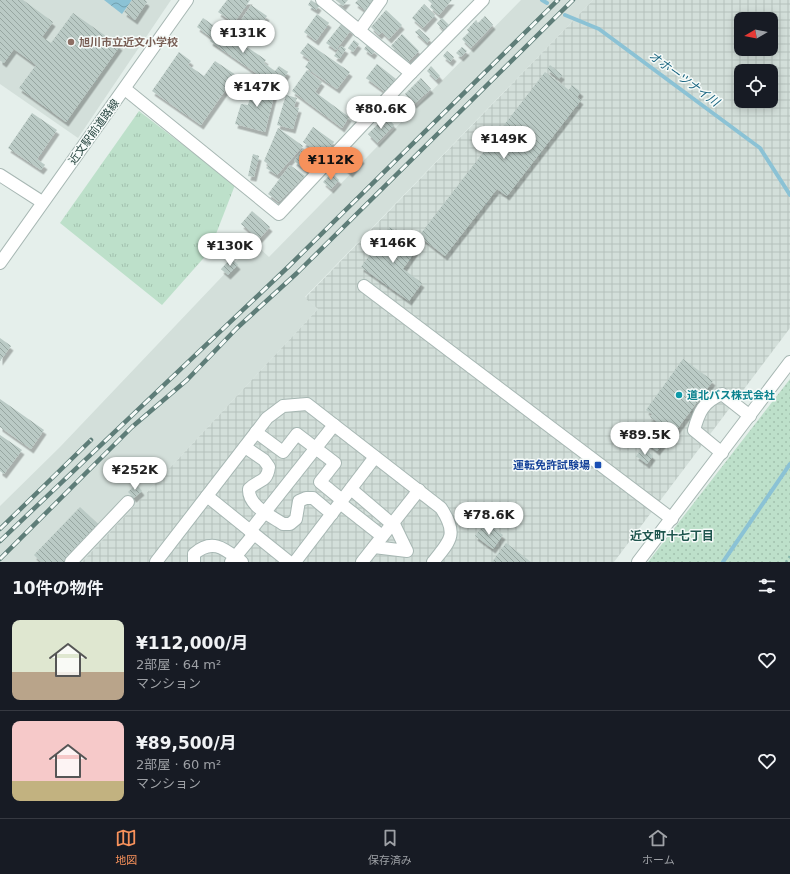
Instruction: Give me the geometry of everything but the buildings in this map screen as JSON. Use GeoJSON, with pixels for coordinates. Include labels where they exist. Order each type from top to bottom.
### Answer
{"type":"FeatureCollection","features":[{"type":"Feature","properties":{"kind":"street","name":"近文駅前道路線"},"geometry":{"type":"LineString","coordinates":[[0,263],[187,0]]}},
{"type":"Feature","properties":{"kind":"street"},"geometry":{"type":"LineString","coordinates":[[322,0],[411,73]]}},
{"type":"Feature","properties":{"kind":"street"},"geometry":{"type":"LineString","coordinates":[[359,31],[381,0]]}},
{"type":"Feature","properties":{"kind":"street"},"geometry":{"type":"LineString","coordinates":[[125,89],[278,214],[411,73],[483,0]]}},
{"type":"Feature","properties":{"kind":"street"},"geometry":{"type":"LineString","coordinates":[[0,175],[42,202]]}},
{"type":"Feature","properties":{"kind":"street"},"geometry":{"type":"LineString","coordinates":[[364,286],[672,519]]}},
{"type":"Feature","properties":{"kind":"street"},"geometry":{"type":"LineString","coordinates":[[638,562],[790,362]]}},
{"type":"Feature","properties":{"kind":"street"},"geometry":{"type":"LineString","coordinates":[[722,453],[694,430],[699,414],[710,399],[722,394],[750,416]]}},
{"type":"Feature","properties":{"kind":"street"},"geometry":{"type":"LineString","coordinates":[[156,562],[267,418],[283,406],[307,404],[441,508],[451,523],[449,542],[433,562]]}},
{"type":"Feature","properties":{"kind":"street"},"geometry":{"type":"LineString","coordinates":[[194,562],[194,554],[202,547],[214,545],[225,549],[236,560],[265,511],[334,425]]}},
{"type":"Feature","properties":{"kind":"street"},"geometry":{"type":"LineString","coordinates":[[256,432],[283,452],[297,434],[334,463],[320,482],[341,502],[382,536]]}},
{"type":"Feature","properties":{"kind":"street"},"geometry":{"type":"LineString","coordinates":[[245,446],[264,460],[269,467],[268,475],[263,481],[254,484],[249,489],[249,496],[252,502],[283,524],[290,524],[296,519],[299,502],[306,498],[313,498],[332,514]]}},
{"type":"Feature","properties":{"kind":"street"},"geometry":{"type":"LineString","coordinates":[[295,562],[375,457]]}},
{"type":"Feature","properties":{"kind":"street"},"geometry":{"type":"LineString","coordinates":[[351,489],[393,523],[407,551],[374,547]]}},
{"type":"Feature","properties":{"kind":"street"},"geometry":{"type":"LineString","coordinates":[[362,562],[419,490]]}},
{"type":"Feature","properties":{"kind":"street"},"geometry":{"type":"LineString","coordinates":[[207,496],[289,562]]}},
{"type":"Feature","properties":{"kind":"street"},"geometry":{"type":"LineString","coordinates":[[71,562],[128,502]]}},
{"type":"Feature","properties":{"kind":"path"},"geometry":{"type":"LineString","coordinates":[[786,562],[790,556]]}},
{"type":"Feature","properties":{"kind":"shaded area","name":"旭川市立近文小学校"},"geometry":{"type":"Polygon","coordinates":[[[0,0],[171,0],[78,138],[0,84],[0,0]]]}},
{"type":"Feature","properties":{"kind":"shaded area"},"geometry":{"type":"Polygon","coordinates":[[[521,0],[593,0],[305,297],[318,309],[82,562],[0,562],[0,506],[60,447],[254,243],[269,257],[521,0]]]}},
{"type":"Feature","properties":{"kind":"shaded area"},"geometry":{"type":"Polygon","coordinates":[[[593,0],[790,0],[790,328],[614,562],[82,562],[318,309],[305,298],[593,0]]]}},
{"type":"Feature","properties":{"kind":"green space"},"geometry":{"type":"Polygon","coordinates":[[[139,111],[235,185],[209,252],[162,305],[60,223],[139,111]]]}},
{"type":"Feature","properties":{"kind":"green space"},"geometry":{"type":"Polygon","coordinates":[[[790,379],[790,562],[648,562],[790,379]]]}},
{"type":"Feature","properties":{"kind":"water"},"geometry":{"type":"Polygon","coordinates":[[[104,0],[132,0],[122,14],[104,0]]]}},
{"type":"Feature","properties":{"kind":"waterway","name":"オホーツナイ川"},"geometry":{"type":"LineString","coordinates":[[542,0],[547,3]]}},
{"type":"Feature","properties":{"kind":"waterway","name":"オホーツナイ川"},"geometry":{"type":"LineString","coordinates":[[565,15],[599,29],[760,148],[790,195]]}},
{"type":"Feature","properties":{"kind":"waterway","name":"オホーツナイ川"},"geometry":{"type":"LineString","coordinates":[[723,562],[790,464]]}},
{"type":"Feature","properties":{"kind":"railway"},"geometry":{"type":"LineString","coordinates":[[0,541],[288,267],[558,0]]}},
{"type":"Feature","properties":{"kind":"railway"},"geometry":{"type":"LineString","coordinates":[[0,559],[132,427],[187,380],[237,328],[297,273],[573,0]]}},
{"type":"Feature","properties":{"kind":"railway"},"geometry":{"type":"LineString","coordinates":[[0,529],[91,440]]}},
{"type":"Feature","properties":{"kind":"place","name":"旭川市立近文小学校"},"geometry":{"type":"Point","coordinates":[71,42]}},
{"type":"Feature","properties":{"kind":"place","name":"道北バス株式会社"},"geometry":{"type":"Point","coordinates":[679,395]}},
{"type":"Feature","properties":{"kind":"place","name":"運転免許試験場"},"geometry":{"type":"Point","coordinates":[598,465]}},
{"type":"Feature","properties":{"kind":"district","name":"近文町十七丁目"},"geometry":{"type":"Point","coordinates":[672,536]}}]}
